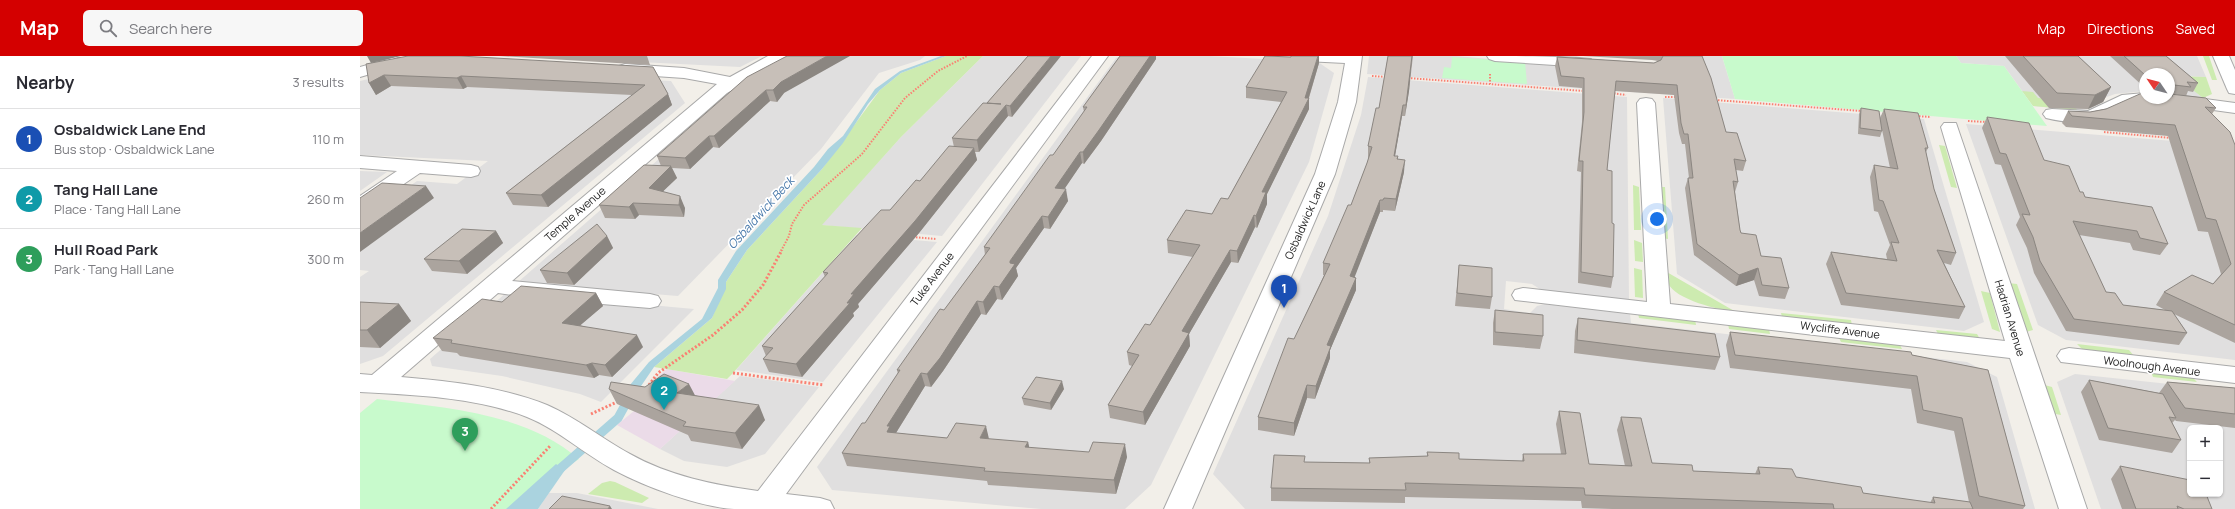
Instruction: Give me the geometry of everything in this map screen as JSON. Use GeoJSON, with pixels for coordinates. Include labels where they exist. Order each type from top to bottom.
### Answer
{"type":"FeatureCollection","features":[{"type":"Feature","properties":{"kind":"street","name":"Temple Avenue"},"geometry":{"type":"LineString","coordinates":[[369,384],[493,285],[715,94],[731,82],[780,56]]}},
{"type":"Feature","properties":{"kind":"street","name":"Tuke Avenue"},"geometry":{"type":"LineString","coordinates":[[765,502],[1100,56]]}},
{"type":"Feature","properties":{"kind":"street"},"geometry":{"type":"LineString","coordinates":[[1306,56],[1353,63]]}},
{"type":"Feature","properties":{"kind":"street"},"geometry":{"type":"LineString","coordinates":[[1495,56],[1597,62]]}},
{"type":"Feature","properties":{"kind":"street"},"geometry":{"type":"LineString","coordinates":[[2221,56],[2234,86]]}},
{"type":"Feature","properties":{"kind":"street"},"geometry":{"type":"LineString","coordinates":[[360,72],[410,60]]}},
{"type":"Feature","properties":{"kind":"street","name":"Osbaldwick Lane"},"geometry":{"type":"LineString","coordinates":[[1178,509],[1183,494],[1325,174],[1347,102],[1353,63]]}},
{"type":"Feature","properties":{"kind":"street"},"geometry":{"type":"LineString","coordinates":[[606,68],[684,73],[731,82]]}},
{"type":"Feature","properties":{"kind":"street"},"geometry":{"type":"LineString","coordinates":[[1645,98],[1659,310]]}},
{"type":"Feature","properties":{"kind":"street"},"geometry":{"type":"LineString","coordinates":[[2052,114],[2091,116],[2104,112],[2118,101],[2128,98],[2139,98]]}},
{"type":"Feature","properties":{"kind":"street"},"geometry":{"type":"LineString","coordinates":[[2175,101],[2235,108]]}},
{"type":"Feature","properties":{"kind":"street","name":"Hadrian Avenue"},"geometry":{"type":"LineString","coordinates":[[1950,121],[2020,351],[2073,509]]}},
{"type":"Feature","properties":{"kind":"street"},"geometry":{"type":"LineString","coordinates":[[360,162],[471,171]]}},
{"type":"Feature","properties":{"kind":"street"},"geometry":{"type":"LineString","coordinates":[[360,205],[417,166]]}},
{"type":"Feature","properties":{"kind":"street"},"geometry":{"type":"LineString","coordinates":[[493,285],[542,292],[650,301]]}},
{"type":"Feature","properties":{"kind":"street","name":"Wycliffe Avenue"},"geometry":{"type":"LineString","coordinates":[[1523,294],[2020,351]]}},
{"type":"Feature","properties":{"kind":"street","name":"Woolnough Avenue"},"geometry":{"type":"LineString","coordinates":[[2069,356],[2235,375]]}},
{"type":"Feature","properties":{"kind":"street"},"geometry":{"type":"LineString","coordinates":[[369,384],[414,387],[497,400],[536,411],[572,430],[635,470],[663,480],[705,492],[813,509]]}},
{"type":"Feature","properties":{"kind":"path"},"geometry":{"type":"LineString","coordinates":[[645,391],[658,373],[713,335],[742,310],[764,285],[789,236],[792,224],[804,205],[862,154],[905,98],[938,71],[966,56]]}},
{"type":"Feature","properties":{"kind":"path"},"geometry":{"type":"LineString","coordinates":[[1353,63],[1392,77]]}},
{"type":"Feature","properties":{"kind":"path"},"geometry":{"type":"LineString","coordinates":[[1407,78],[1592,92]]}},
{"type":"Feature","properties":{"kind":"path"},"geometry":{"type":"LineString","coordinates":[[1607,93],[1645,98],[1683,98]]}},
{"type":"Feature","properties":{"kind":"path"},"geometry":{"type":"LineString","coordinates":[[1714,100],[1868,112]]}},
{"type":"Feature","properties":{"kind":"path"},"geometry":{"type":"LineString","coordinates":[[1915,116],[1950,121],[1987,122]]}},
{"type":"Feature","properties":{"kind":"path"},"geometry":{"type":"LineString","coordinates":[[2096,132],[2173,138]]}},
{"type":"Feature","properties":{"kind":"path"},"geometry":{"type":"LineString","coordinates":[[906,236],[960,242]]}},
{"type":"Feature","properties":{"kind":"path"},"geometry":{"type":"LineString","coordinates":[[733,373],[850,388]]}},
{"type":"Feature","properties":{"kind":"path"},"geometry":{"type":"LineString","coordinates":[[491,509],[572,430],[592,413],[624,399]]}},
{"type":"Feature","properties":{"kind":"shaded area"},"geometry":{"type":"Polygon","coordinates":[[[520,56],[762,56],[740,67],[520,56]]]}},
{"type":"Feature","properties":{"kind":"shaded area"},"geometry":{"type":"Polygon","coordinates":[[[799,56],[925,56],[920,60],[879,73],[821,149],[678,296],[517,283],[739,89],[799,56]]]}},
{"type":"Feature","properties":{"kind":"shaded area"},"geometry":{"type":"Polygon","coordinates":[[[983,56],[1081,56],[942,236],[821,225],[901,137],[983,56]]]}},
{"type":"Feature","properties":{"kind":"shaded area"},"geometry":{"type":"Polygon","coordinates":[[[1123,56],[1210,56],[1318,62],[1334,73],[1309,162],[1151,485],[1125,509],[1041,509],[832,490],[817,467],[1116,58],[1123,56]]]}},
{"type":"Feature","properties":{"kind":"shaded area"},"geometry":{"type":"Polygon","coordinates":[[[1369,56],[1456,56],[1637,72],[1670,56],[1722,56],[1735,99],[1367,74],[1369,56]]]}},
{"type":"Feature","properties":{"kind":"shaded area"},"geometry":{"type":"Polygon","coordinates":[[[1956,56],[2197,56],[2206,77],[2176,76],[2203,98],[2175,94],[2175,68],[2139,68],[2139,92],[2115,94],[2104,98],[2099,106],[2092,109],[2077,110],[2033,106],[2004,66],[1961,63],[1956,56]]]}},
{"type":"Feature","properties":{"kind":"shaded area"},"geometry":{"type":"Polygon","coordinates":[[[419,67],[671,81],[685,103],[383,356],[360,364],[360,277],[369,271],[360,270],[360,221],[417,181],[457,184],[488,161],[360,155],[360,81],[419,67]]]}},
{"type":"Feature","properties":{"kind":"shaded area"},"geometry":{"type":"Polygon","coordinates":[[[1368,77],[1627,97],[1629,302],[1546,293],[1532,284],[1506,281],[1504,309],[1530,313],[1537,306],[1545,304],[1630,314],[1631,323],[1967,362],[1997,377],[2035,509],[1245,509],[1213,474],[1328,216],[1361,115],[1368,77]]]}},
{"type":"Feature","properties":{"kind":"shaded area"},"geometry":{"type":"Polygon","coordinates":[[[1663,98],[1924,119],[1984,322],[1964,331],[1725,303],[1677,274],[1663,98]]]}},
{"type":"Feature","properties":{"kind":"shaded area"},"geometry":{"type":"Polygon","coordinates":[[[1966,124],[2235,146],[2235,360],[2066,340],[2038,325],[1966,124]]]}},
{"type":"Feature","properties":{"kind":"shaded area"},"geometry":{"type":"Polygon","coordinates":[[[360,171],[387,172],[360,191],[360,171]]]}},
{"type":"Feature","properties":{"kind":"shaded area"},"geometry":{"type":"Polygon","coordinates":[[[856,235],[937,242],[823,382],[736,370],[856,235]]]}},
{"type":"Feature","properties":{"kind":"shaded area"},"geometry":{"type":"Polygon","coordinates":[[[507,292],[694,309],[601,402],[580,394],[502,376],[432,366],[430,359],[507,292]]]}},
{"type":"Feature","properties":{"kind":"shaded area"},"geometry":{"type":"Polygon","coordinates":[[[667,369],[735,381],[660,449],[617,425],[634,411],[661,374],[667,369]]]}},
{"type":"Feature","properties":{"kind":"shaded area"},"geometry":{"type":"Polygon","coordinates":[[[2075,374],[2235,391],[2235,509],[2101,509],[2057,382],[2075,374]]]}},
{"type":"Feature","properties":{"kind":"shaded area"},"geometry":{"type":"Polygon","coordinates":[[[740,376],[819,387],[765,454],[727,467],[684,461],[660,449],[740,376]]]}},
{"type":"Feature","properties":{"kind":"shaded area"},"geometry":{"type":"Polygon","coordinates":[[[549,493],[577,493],[658,509],[538,509],[549,493]]]}},
{"type":"Feature","properties":{"kind":"green space"},"geometry":{"type":"Polygon","coordinates":[[[946,56],[983,56],[901,137],[822,225],[862,228],[733,373],[727,379],[654,367],[712,318],[726,282],[747,250],[822,169],[880,90],[901,73],[946,56]]]}},
{"type":"Feature","properties":{"kind":"green space"},"geometry":{"type":"Polygon","coordinates":[[[1722,56],[1956,56],[1961,63],[2004,66],[2047,126],[1735,99],[1722,56]]]}},
{"type":"Feature","properties":{"kind":"green space"},"geometry":{"type":"Polygon","coordinates":[[[2203,56],[2209,56],[2217,80],[2212,80],[2203,56]]]}},
{"type":"Feature","properties":{"kind":"green space"},"geometry":{"type":"Polygon","coordinates":[[[1452,57],[1525,62],[1527,84],[1442,78],[1444,67],[1451,68],[1452,57]]]}},
{"type":"Feature","properties":{"kind":"green space"},"geometry":{"type":"Polygon","coordinates":[[[2175,76],[2206,77],[2212,94],[2203,98],[2175,76]]]}},
{"type":"Feature","properties":{"kind":"green space"},"geometry":{"type":"Polygon","coordinates":[[[2022,91],[2033,92],[2038,98],[2069,100],[2077,110],[2033,106],[2022,91]]]}},
{"type":"Feature","properties":{"kind":"green space"},"geometry":{"type":"Polygon","coordinates":[[[1939,145],[1945,146],[1957,188],[1951,187],[1939,145]]]}},
{"type":"Feature","properties":{"kind":"green space"},"geometry":{"type":"Polygon","coordinates":[[[1633,185],[1639,187],[1641,230],[1634,230],[1633,185]]]}},
{"type":"Feature","properties":{"kind":"green space"},"geometry":{"type":"Polygon","coordinates":[[[1659,187],[1665,187],[1668,239],[1662,238],[1659,187]]]}},
{"type":"Feature","properties":{"kind":"green space"},"geometry":{"type":"Polygon","coordinates":[[[1634,240],[1642,243],[1643,262],[1635,261],[1634,240]]]}},
{"type":"Feature","properties":{"kind":"green space"},"geometry":{"type":"Polygon","coordinates":[[[1634,268],[1642,270],[1643,298],[1635,297],[1634,268]]]}},
{"type":"Feature","properties":{"kind":"green space"},"geometry":{"type":"Polygon","coordinates":[[[1665,271],[1736,312],[1699,303],[1679,294],[1672,289],[1668,283],[1665,271]]]}},
{"type":"Feature","properties":{"kind":"green space"},"geometry":{"type":"Polygon","coordinates":[[[2008,283],[2017,284],[2033,330],[2026,332],[2008,283]]]}},
{"type":"Feature","properties":{"kind":"green space"},"geometry":{"type":"Polygon","coordinates":[[[1981,291],[1990,293],[2000,332],[1992,329],[1981,291]]]}},
{"type":"Feature","properties":{"kind":"green space"},"geometry":{"type":"Polygon","coordinates":[[[1638,313],[1695,319],[1696,325],[1639,318],[1638,313]]]}},
{"type":"Feature","properties":{"kind":"green space"},"geometry":{"type":"Polygon","coordinates":[[[1781,313],[1851,320],[1852,325],[1782,317],[1781,313]]]}},
{"type":"Feature","properties":{"kind":"green space"},"geometry":{"type":"Polygon","coordinates":[[[1728,324],[1769,329],[1770,334],[1729,329],[1728,324]]]}},
{"type":"Feature","properties":{"kind":"green space"},"geometry":{"type":"Polygon","coordinates":[[[1936,330],[1977,334],[1980,339],[1938,334],[1936,330]]]}},
{"type":"Feature","properties":{"kind":"green space"},"geometry":{"type":"Polygon","coordinates":[[[1838,336],[1899,343],[1902,349],[1841,342],[1838,336]]]}},
{"type":"Feature","properties":{"kind":"green space"},"geometry":{"type":"Polygon","coordinates":[[[2077,344],[2129,350],[2134,356],[2083,350],[2077,344]]]}},
{"type":"Feature","properties":{"kind":"green space"},"geometry":{"type":"Polygon","coordinates":[[[2151,372],[2191,376],[2197,382],[2153,377],[2151,372]]]}},
{"type":"Feature","properties":{"kind":"green space"},"geometry":{"type":"Polygon","coordinates":[[[2041,384],[2052,387],[2061,415],[2050,413],[2041,384]]]}},
{"type":"Feature","properties":{"kind":"green space"},"geometry":{"type":"Polygon","coordinates":[[[377,399],[456,410],[509,422],[534,431],[557,443],[579,459],[552,476],[522,509],[360,509],[360,413],[377,399]]]}},
{"type":"Feature","properties":{"kind":"green space"},"geometry":{"type":"Polygon","coordinates":[[[610,481],[649,498],[642,503],[588,494],[602,483],[610,481]]]}},
{"type":"Feature","properties":{"kind":"water"},"geometry":{"type":"Polygon","coordinates":[[[941,56],[946,56],[901,73],[880,90],[868,104],[843,143],[822,169],[747,250],[726,282],[726,289],[712,318],[654,367],[637,392],[630,385],[649,362],[702,319],[718,288],[718,280],[736,251],[814,167],[828,149],[843,136],[875,89],[900,71],[941,56]]]}},
{"type":"Feature","properties":{"kind":"water"},"geometry":{"type":"Polygon","coordinates":[[[556,464],[565,470],[538,509],[506,509],[556,464]]]}},
{"type":"Feature","properties":{"kind":"building"},"geometry":{"type":"Polygon","coordinates":[[[408,56],[460,56],[653,67],[668,94],[541,195],[506,193],[645,85],[461,76],[457,78],[384,75],[369,83],[366,64],[408,56]]]}},
{"type":"Feature","properties":{"kind":"building"},"geometry":{"type":"Polygon","coordinates":[[[787,56],[827,56],[781,82],[773,90],[766,90],[714,136],[709,136],[685,158],[657,156],[747,77],[787,56]]]}},
{"type":"Feature","properties":{"kind":"building"},"geometry":{"type":"Polygon","coordinates":[[[1028,56],[1051,56],[1010,106],[1006,105],[977,140],[952,138],[983,103],[1001,104],[987,103],[1028,56]]]}},
{"type":"Feature","properties":{"kind":"building"},"geometry":{"type":"Polygon","coordinates":[[[1120,56],[1150,56],[1099,130],[1083,152],[1080,152],[1055,188],[1066,189],[1048,217],[1042,216],[1010,261],[1010,263],[1015,264],[999,287],[994,286],[983,302],[977,301],[940,358],[927,374],[921,373],[887,426],[890,426],[887,432],[947,438],[956,423],[986,426],[980,438],[1028,442],[1025,447],[1089,452],[1093,442],[1125,444],[1114,480],[984,471],[985,468],[842,453],[862,423],[865,423],[900,370],[897,370],[940,309],[944,310],[990,248],[984,247],[1050,155],[1053,155],[1087,107],[1083,107],[1120,56]]]}},
{"type":"Feature","properties":{"kind":"building"},"geometry":{"type":"Polygon","coordinates":[[[1265,56],[1318,56],[1305,98],[1309,98],[1262,192],[1266,192],[1256,216],[1254,215],[1237,251],[1230,250],[1182,331],[1189,333],[1143,412],[1108,405],[1139,355],[1127,352],[1145,324],[1150,325],[1200,245],[1167,240],[1186,210],[1212,214],[1221,198],[1228,199],[1287,92],[1246,87],[1265,56]]]}},
{"type":"Feature","properties":{"kind":"building"},"geometry":{"type":"Polygon","coordinates":[[[1388,56],[1412,56],[1406,105],[1403,105],[1394,156],[1398,156],[1397,159],[1405,160],[1396,199],[1384,198],[1383,200],[1380,200],[1350,276],[1356,278],[1327,345],[1331,346],[1316,386],[1307,385],[1294,423],[1258,417],[1288,338],[1294,339],[1330,264],[1323,263],[1348,205],[1351,205],[1367,163],[1372,147],[1368,146],[1376,108],[1379,108],[1388,56]]]}},
{"type":"Feature","properties":{"kind":"building"},"geometry":{"type":"Polygon","coordinates":[[[1663,56],[1702,56],[1711,78],[1726,132],[1737,133],[1746,161],[1734,159],[1738,182],[1733,181],[1741,233],[1756,235],[1761,256],[1781,258],[1789,288],[1762,285],[1758,268],[1739,275],[1697,244],[1688,178],[1693,178],[1688,134],[1684,134],[1681,123],[1677,85],[1616,81],[1607,170],[1612,171],[1612,223],[1614,224],[1613,277],[1581,272],[1583,161],[1579,161],[1584,112],[1584,78],[1561,76],[1557,57],[1654,63],[1661,60],[1663,56]]]}},
{"type":"Feature","properties":{"kind":"building"},"geometry":{"type":"Polygon","coordinates":[[[2023,56],[2078,56],[2111,87],[2095,95],[2057,93],[2023,56]]]}},
{"type":"Feature","properties":{"kind":"building"},"geometry":{"type":"Polygon","coordinates":[[[2124,56],[2166,56],[2198,83],[2187,82],[2191,87],[2175,85],[2175,68],[2139,68],[2139,70],[2124,56]]]}},
{"type":"Feature","properties":{"kind":"building"},"geometry":{"type":"Polygon","coordinates":[[[2139,94],[2139,104],[2175,104],[2175,95],[2206,98],[2216,108],[2205,107],[2230,132],[2235,145],[2235,325],[2164,292],[2192,275],[2213,284],[2231,264],[2216,220],[2206,218],[2175,125],[2072,116],[2068,111],[2090,112],[2106,109],[2139,94]]]}},
{"type":"Feature","properties":{"kind":"building"},"geometry":{"type":"Polygon","coordinates":[[[1861,108],[1879,111],[1882,131],[1860,128],[1861,108]]]}},
{"type":"Feature","properties":{"kind":"building"},"geometry":{"type":"Polygon","coordinates":[[[1884,109],[1918,113],[1928,148],[1925,148],[1934,189],[1956,253],[1937,250],[1965,307],[1846,293],[1831,252],[1897,261],[1891,242],[1899,243],[1883,201],[1879,200],[1874,165],[1898,169],[1884,109]]]}},
{"type":"Feature","properties":{"kind":"building"},"geometry":{"type":"Polygon","coordinates":[[[1987,117],[2029,123],[2044,160],[2069,166],[2080,192],[2083,192],[2085,197],[2152,207],[2168,244],[2140,238],[2137,231],[2073,221],[2106,292],[2115,293],[2123,305],[2172,311],[2187,333],[2074,319],[2040,261],[2033,237],[2022,214],[2030,215],[2006,154],[2000,153],[1987,117]]]}},
{"type":"Feature","properties":{"kind":"building"},"geometry":{"type":"Polygon","coordinates":[[[949,146],[974,148],[915,221],[851,294],[854,294],[847,303],[850,303],[796,364],[763,359],[773,348],[762,346],[828,273],[823,272],[881,210],[890,210],[916,180],[920,181],[949,146]]]}},
{"type":"Feature","properties":{"kind":"building"},"geometry":{"type":"Polygon","coordinates":[[[644,165],[671,166],[649,188],[680,196],[679,205],[633,203],[629,207],[599,205],[644,165]]]}},
{"type":"Feature","properties":{"kind":"building"},"geometry":{"type":"Polygon","coordinates":[[[382,183],[426,186],[360,233],[360,198],[382,183]]]}},
{"type":"Feature","properties":{"kind":"building"},"geometry":{"type":"Polygon","coordinates":[[[597,224],[607,236],[567,273],[540,270],[597,224]]]}},
{"type":"Feature","properties":{"kind":"building"},"geometry":{"type":"Polygon","coordinates":[[[462,229],[496,231],[459,261],[424,259],[462,229]]]}},
{"type":"Feature","properties":{"kind":"building"},"geometry":{"type":"Polygon","coordinates":[[[1459,265],[1492,268],[1492,297],[1457,293],[1459,265]]]}},
{"type":"Feature","properties":{"kind":"building"},"geometry":{"type":"Polygon","coordinates":[[[521,286],[596,293],[562,323],[637,335],[605,365],[592,363],[586,365],[451,343],[452,340],[433,338],[482,299],[502,302],[521,286]]]}},
{"type":"Feature","properties":{"kind":"building"},"geometry":{"type":"Polygon","coordinates":[[[360,302],[399,304],[367,330],[360,330],[360,302]]]}},
{"type":"Feature","properties":{"kind":"building"},"geometry":{"type":"Polygon","coordinates":[[[1495,310],[1543,315],[1543,336],[1495,332],[1495,310]]]}},
{"type":"Feature","properties":{"kind":"building"},"geometry":{"type":"Polygon","coordinates":[[[1578,318],[1715,334],[1720,357],[1577,340],[1578,318]]]}},
{"type":"Feature","properties":{"kind":"building"},"geometry":{"type":"Polygon","coordinates":[[[1730,332],[1911,352],[1912,355],[1988,370],[2025,506],[1979,496],[1962,418],[1923,410],[1917,376],[1735,355],[1730,332]]]}},
{"type":"Feature","properties":{"kind":"building"},"geometry":{"type":"Polygon","coordinates":[[[664,374],[689,384],[677,393],[759,405],[735,433],[683,426],[686,422],[609,389],[611,382],[645,387],[664,374]]]}},
{"type":"Feature","properties":{"kind":"building"},"geometry":{"type":"Polygon","coordinates":[[[1036,377],[1062,381],[1050,403],[1022,398],[1036,377]]]}},
{"type":"Feature","properties":{"kind":"building"},"geometry":{"type":"Polygon","coordinates":[[[2089,380],[2163,394],[2176,418],[2169,417],[2181,440],[2108,428],[2089,380]]]}},
{"type":"Feature","properties":{"kind":"building"},"geometry":{"type":"Polygon","coordinates":[[[2167,382],[2235,388],[2235,414],[2185,408],[2167,382]]]}},
{"type":"Feature","properties":{"kind":"building"},"geometry":{"type":"Polygon","coordinates":[[[1559,411],[1580,413],[1589,464],[1632,466],[1621,417],[1641,418],[1652,463],[1692,465],[1693,471],[1760,474],[1758,467],[1792,469],[1796,477],[1861,487],[1863,493],[1935,503],[1933,497],[1970,502],[1973,509],[1834,509],[1833,504],[1585,495],[1584,488],[1405,483],[1406,490],[1271,488],[1274,455],[1305,456],[1304,462],[1370,463],[1369,458],[1428,456],[1427,452],[1459,453],[1459,459],[1524,461],[1523,454],[1566,454],[1559,411]]]}},
{"type":"Feature","properties":{"kind":"building"},"geometry":{"type":"Polygon","coordinates":[[[2120,466],[2187,479],[2187,497],[2207,497],[2212,509],[2184,509],[2177,506],[2178,509],[2136,509],[2120,466]]]}},
{"type":"Feature","properties":{"kind":"building"},"geometry":{"type":"Polygon","coordinates":[[[562,496],[610,506],[608,509],[549,509],[562,496]]]}},
{"type":"Feature","properties":{"kind":"waterway","name":"Osbaldwick Beck"},"geometry":{"type":"LineString","coordinates":[[554,474],[618,418],[629,398]]}},
{"type":"Feature","properties":{"kind":"place","name":"Osbaldwick Lane End"},"geometry":{"type":"Point","coordinates":[1284,308]}},
{"type":"Feature","properties":{"kind":"place","name":"Tang Hall Lane"},"geometry":{"type":"Point","coordinates":[664,410]}},
{"type":"Feature","properties":{"kind":"place","name":"Hull Road Park"},"geometry":{"type":"Point","coordinates":[465,451]}}]}
